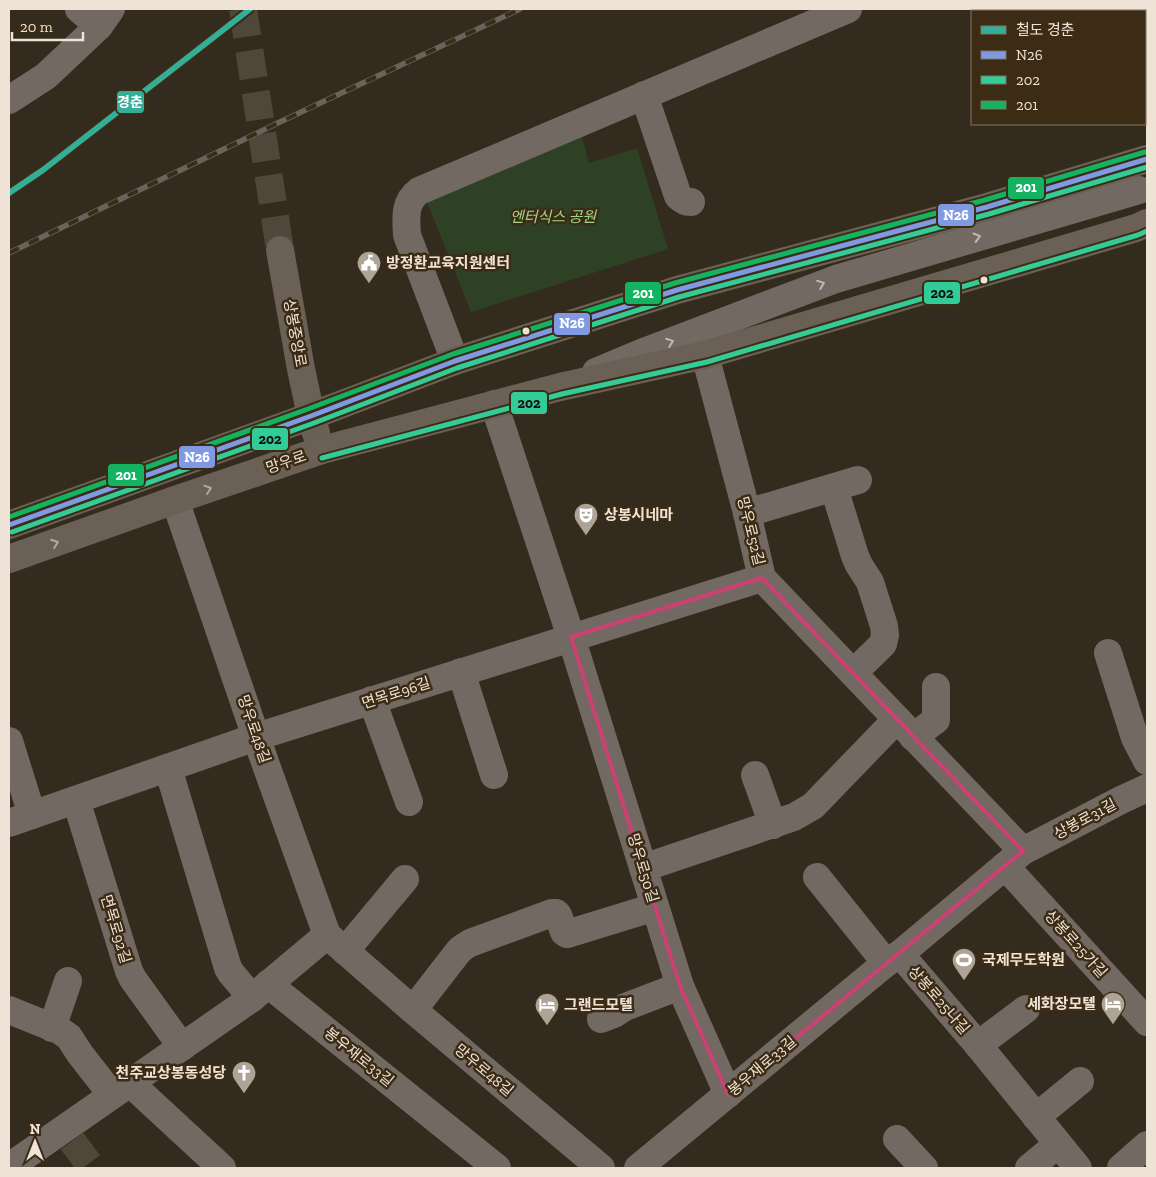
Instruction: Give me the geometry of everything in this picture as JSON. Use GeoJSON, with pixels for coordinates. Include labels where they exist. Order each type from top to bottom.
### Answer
{"type":"FeatureCollection","features":[{"type":"Feature","properties":{"kind":"main road"},"geometry":{"type":"LineString","coordinates":[[9,525],[455,362],[677,290],[987,207],[1147,159]]}},
{"type":"Feature","properties":{"kind":"main road","name":"망우로"},"geometry":{"type":"LineString","coordinates":[[9,559],[322,450],[560,387],[705,355],[1136,228],[1147,223]]}},
{"type":"Feature","properties":{"kind":"main road","name":"상봉중앙로"},"geometry":{"type":"LineString","coordinates":[[280,250],[311,416],[322,450]]}},
{"type":"Feature","properties":{"kind":"street"},"geometry":{"type":"LineString","coordinates":[[455,362],[407,235],[406,214],[414,195],[419,191],[848,9]]}},
{"type":"Feature","properties":{"kind":"street"},"geometry":{"type":"LineString","coordinates":[[9,100],[46,76],[97,15]]}},
{"type":"Feature","properties":{"kind":"street"},"geometry":{"type":"LineString","coordinates":[[644,96],[678,196],[682,200],[691,202]]}},
{"type":"Feature","properties":{"kind":"street"},"geometry":{"type":"LineString","coordinates":[[987,207],[1143,189]]}},
{"type":"Feature","properties":{"kind":"street"},"geometry":{"type":"LineString","coordinates":[[560,387],[646,351],[836,279],[1143,189]]}},
{"type":"Feature","properties":{"kind":"street","name":"망우로52길"},"geometry":{"type":"LineString","coordinates":[[705,355],[747,513],[762,578],[905,728],[1014,858]]}},
{"type":"Feature","properties":{"kind":"street","name":"망우로50길"},"geometry":{"type":"LineString","coordinates":[[494,404],[571,637],[680,986],[728,1094]]}},
{"type":"Feature","properties":{"kind":"street"},"geometry":{"type":"LineString","coordinates":[[747,513],[846,484],[855,556],[870,582],[885,635],[883,644],[853,673]]}},
{"type":"Feature","properties":{"kind":"street","name":"망우로48길"},"geometry":{"type":"LineString","coordinates":[[176,500],[256,737],[336,943],[602,1168]]}},
{"type":"Feature","properties":{"kind":"street","name":"면목로96길"},"geometry":{"type":"LineString","coordinates":[[9,741],[20,819],[256,737],[762,578]]}},
{"type":"Feature","properties":{"kind":"street"},"geometry":{"type":"LineString","coordinates":[[1108,653],[1135,738],[1147,761]]}},
{"type":"Feature","properties":{"kind":"street"},"geometry":{"type":"LineString","coordinates":[[461,672],[494,775]]}},
{"type":"Feature","properties":{"kind":"street"},"geometry":{"type":"LineString","coordinates":[[643,868],[794,817],[813,806],[905,728],[936,720],[936,687]]}},
{"type":"Feature","properties":{"kind":"street"},"geometry":{"type":"LineString","coordinates":[[372,700],[409,802]]}},
{"type":"Feature","properties":{"kind":"street"},"geometry":{"type":"LineString","coordinates":[[168,768],[228,968],[231,973],[260,991]]}},
{"type":"Feature","properties":{"kind":"street"},"geometry":{"type":"LineString","coordinates":[[755,775],[773,824]]}},
{"type":"Feature","properties":{"kind":"street","name":"상봉로31길"},"geometry":{"type":"LineString","coordinates":[[1014,858],[1120,800],[1147,788]]}},
{"type":"Feature","properties":{"kind":"street","name":"면목로92길"},"geometry":{"type":"LineString","coordinates":[[76,800],[129,971],[182,1047]]}},
{"type":"Feature","properties":{"kind":"street","name":"봉우재로33길"},"geometry":{"type":"LineString","coordinates":[[638,1168],[1014,858]]}},
{"type":"Feature","properties":{"kind":"street","name":"상봉로25가길"},"geometry":{"type":"LineString","coordinates":[[1014,858],[1147,1022]]}},
{"type":"Feature","properties":{"kind":"street"},"geometry":{"type":"LineString","coordinates":[[817,877],[893,958]]}},
{"type":"Feature","properties":{"kind":"street"},"geometry":{"type":"LineString","coordinates":[[9,1167],[68,1135],[121,1089],[260,991],[336,943],[405,880]]}},
{"type":"Feature","properties":{"kind":"street"},"geometry":{"type":"LineString","coordinates":[[413,1010],[458,952],[470,943],[552,912],[558,915],[564,932],[567,934],[655,906]]}},
{"type":"Feature","properties":{"kind":"street","name":"상봉로25나길"},"geometry":{"type":"LineString","coordinates":[[893,958],[978,1046],[1078,1168]]}},
{"type":"Feature","properties":{"kind":"street"},"geometry":{"type":"LineString","coordinates":[[52,1028],[68,981]]}},
{"type":"Feature","properties":{"kind":"street"},"geometry":{"type":"LineString","coordinates":[[601,1019],[625,1007],[680,986]]}},
{"type":"Feature","properties":{"kind":"street","name":"봉우재로33길"},"geometry":{"type":"LineString","coordinates":[[260,991],[497,1168]]}},
{"type":"Feature","properties":{"kind":"street","name":"상봉로25나길"},"geometry":{"type":"LineString","coordinates":[[978,1046],[1026,1009]]}},
{"type":"Feature","properties":{"kind":"street"},"geometry":{"type":"LineString","coordinates":[[9,1010],[59,1030],[69,1037],[80,1054],[121,1089],[222,1168]]}},
{"type":"Feature","properties":{"kind":"street"},"geometry":{"type":"LineString","coordinates":[[1036,1117],[1080,1081]]}},
{"type":"Feature","properties":{"kind":"street"},"geometry":{"type":"LineString","coordinates":[[898,1139],[924,1168]]}},
{"type":"Feature","properties":{"kind":"street"},"geometry":{"type":"LineString","coordinates":[[1029,1168],[1058,1144]]}},
{"type":"Feature","properties":{"kind":"street"},"geometry":{"type":"LineString","coordinates":[[1121,1168],[1147,1145]]}},
{"type":"Feature","properties":{"kind":"highlighted area"},"geometry":{"type":"Polygon","coordinates":[[[762,578],[1023,851],[728,1094],[680,986],[571,637],[762,578]]]}},
{"type":"Feature","properties":{"kind":"green space","name":"엔터식스 공원"},"geometry":{"type":"Polygon","coordinates":[[[581,133],[589,163],[637,148],[668,249],[471,312],[427,202],[581,133]]]}},
{"type":"Feature","properties":{"kind":"tunnel"},"geometry":{"type":"LineString","coordinates":[[243,9],[280,250]]}},
{"type":"Feature","properties":{"kind":"tunnel"},"geometry":{"type":"LineString","coordinates":[[72,1141],[92,1168]]}},
{"type":"Feature","properties":{"kind":"railway"},"geometry":{"type":"LineString","coordinates":[[9,253],[520,9]]}},
{"type":"Feature","properties":{"kind":"rail line","name":"경춘"},"geometry":{"type":"LineString","coordinates":[[9,193],[43,170],[250,9]]}},
{"type":"Feature","properties":{"kind":"transit line","name":"201"},"geometry":{"type":"LineString","coordinates":[[9,517],[308,409],[453,354],[675,283],[985,200],[1145,152]]}},
{"type":"Feature","properties":{"kind":"transit line","name":"N26"},"geometry":{"type":"LineString","coordinates":[[9,525],[311,416],[455,361],[677,290],[987,207],[1147,159]]}},
{"type":"Feature","properties":{"kind":"transit line","name":"202"},"geometry":{"type":"LineString","coordinates":[[12,532],[314,423],[457,368],[679,297],[989,214],[1147,167]]}},
{"type":"Feature","properties":{"kind":"transit line","name":"202"},"geometry":{"type":"LineString","coordinates":[[322,458],[562,394],[707,362],[1147,231]]}},
{"type":"Feature","properties":{"kind":"place","name":"방정환교육지원센터"},"geometry":{"type":"Point","coordinates":[369,284]}},
{"type":"Feature","properties":{"kind":"place","name":"상봉시네마"},"geometry":{"type":"Point","coordinates":[586,536]}},
{"type":"Feature","properties":{"kind":"place","name":"국제무도학원"},"geometry":{"type":"Point","coordinates":[964,981]}},
{"type":"Feature","properties":{"kind":"place","name":"세화장모텔"},"geometry":{"type":"Point","coordinates":[1113,1025]}},
{"type":"Feature","properties":{"kind":"place","name":"그랜드모텔"},"geometry":{"type":"Point","coordinates":[547,1026]}},
{"type":"Feature","properties":{"kind":"place","name":"천주교상봉동성당"},"geometry":{"type":"Point","coordinates":[244,1094]}}]}
